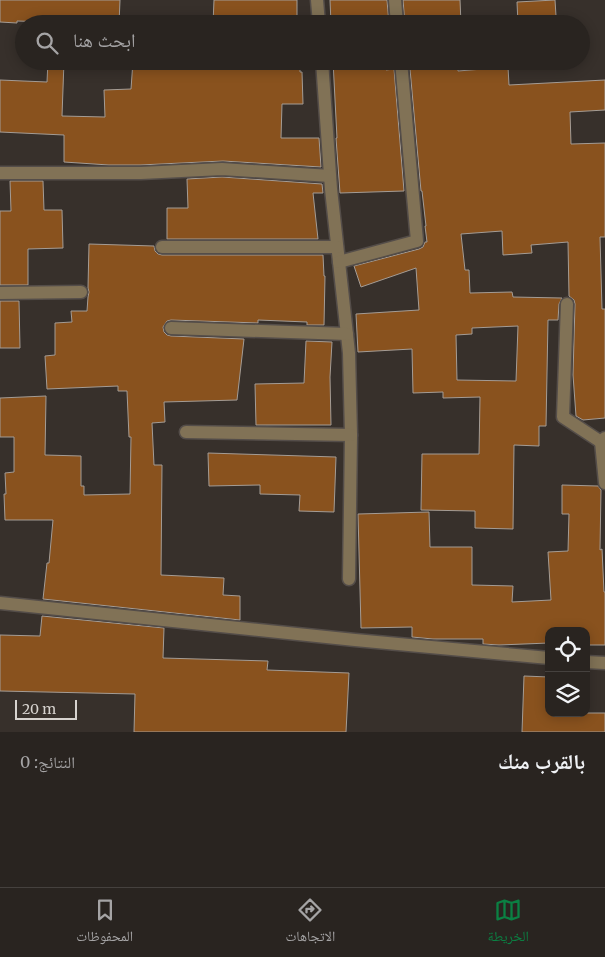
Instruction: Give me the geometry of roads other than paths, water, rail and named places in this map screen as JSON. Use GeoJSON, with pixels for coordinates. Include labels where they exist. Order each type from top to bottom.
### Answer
{"type":"FeatureCollection","features":[{"type":"Feature","properties":{"kind":"street"},"geometry":{"type":"LineString","coordinates":[[317,0],[318,15]]}},
{"type":"Feature","properties":{"kind":"street"},"geometry":{"type":"LineString","coordinates":[[395,0],[396,15]]}},
{"type":"Feature","properties":{"kind":"street"},"geometry":{"type":"LineString","coordinates":[[323,70],[330,176],[349,353],[351,435],[349,579]]}},
{"type":"Feature","properties":{"kind":"street"},"geometry":{"type":"LineString","coordinates":[[339,262],[417,241],[402,70]]}},
{"type":"Feature","properties":{"kind":"street"},"geometry":{"type":"LineString","coordinates":[[0,172],[141,172],[222,169],[330,176]]}},
{"type":"Feature","properties":{"kind":"street"},"geometry":{"type":"LineString","coordinates":[[162,247],[337,247]]}},
{"type":"Feature","properties":{"kind":"street"},"geometry":{"type":"LineString","coordinates":[[0,293],[81,292]]}},
{"type":"Feature","properties":{"kind":"street"},"geometry":{"type":"LineString","coordinates":[[566,304],[564,417],[603,440],[605,483]]}},
{"type":"Feature","properties":{"kind":"street"},"geometry":{"type":"LineString","coordinates":[[171,328],[347,334]]}},
{"type":"Feature","properties":{"kind":"street"},"geometry":{"type":"LineString","coordinates":[[186,432],[351,435]]}},
{"type":"Feature","properties":{"kind":"street"},"geometry":{"type":"LineString","coordinates":[[0,603],[328,638],[545,658]]}},
{"type":"Feature","properties":{"kind":"street"},"geometry":{"type":"LineString","coordinates":[[590,662],[605,663]]}}]}
